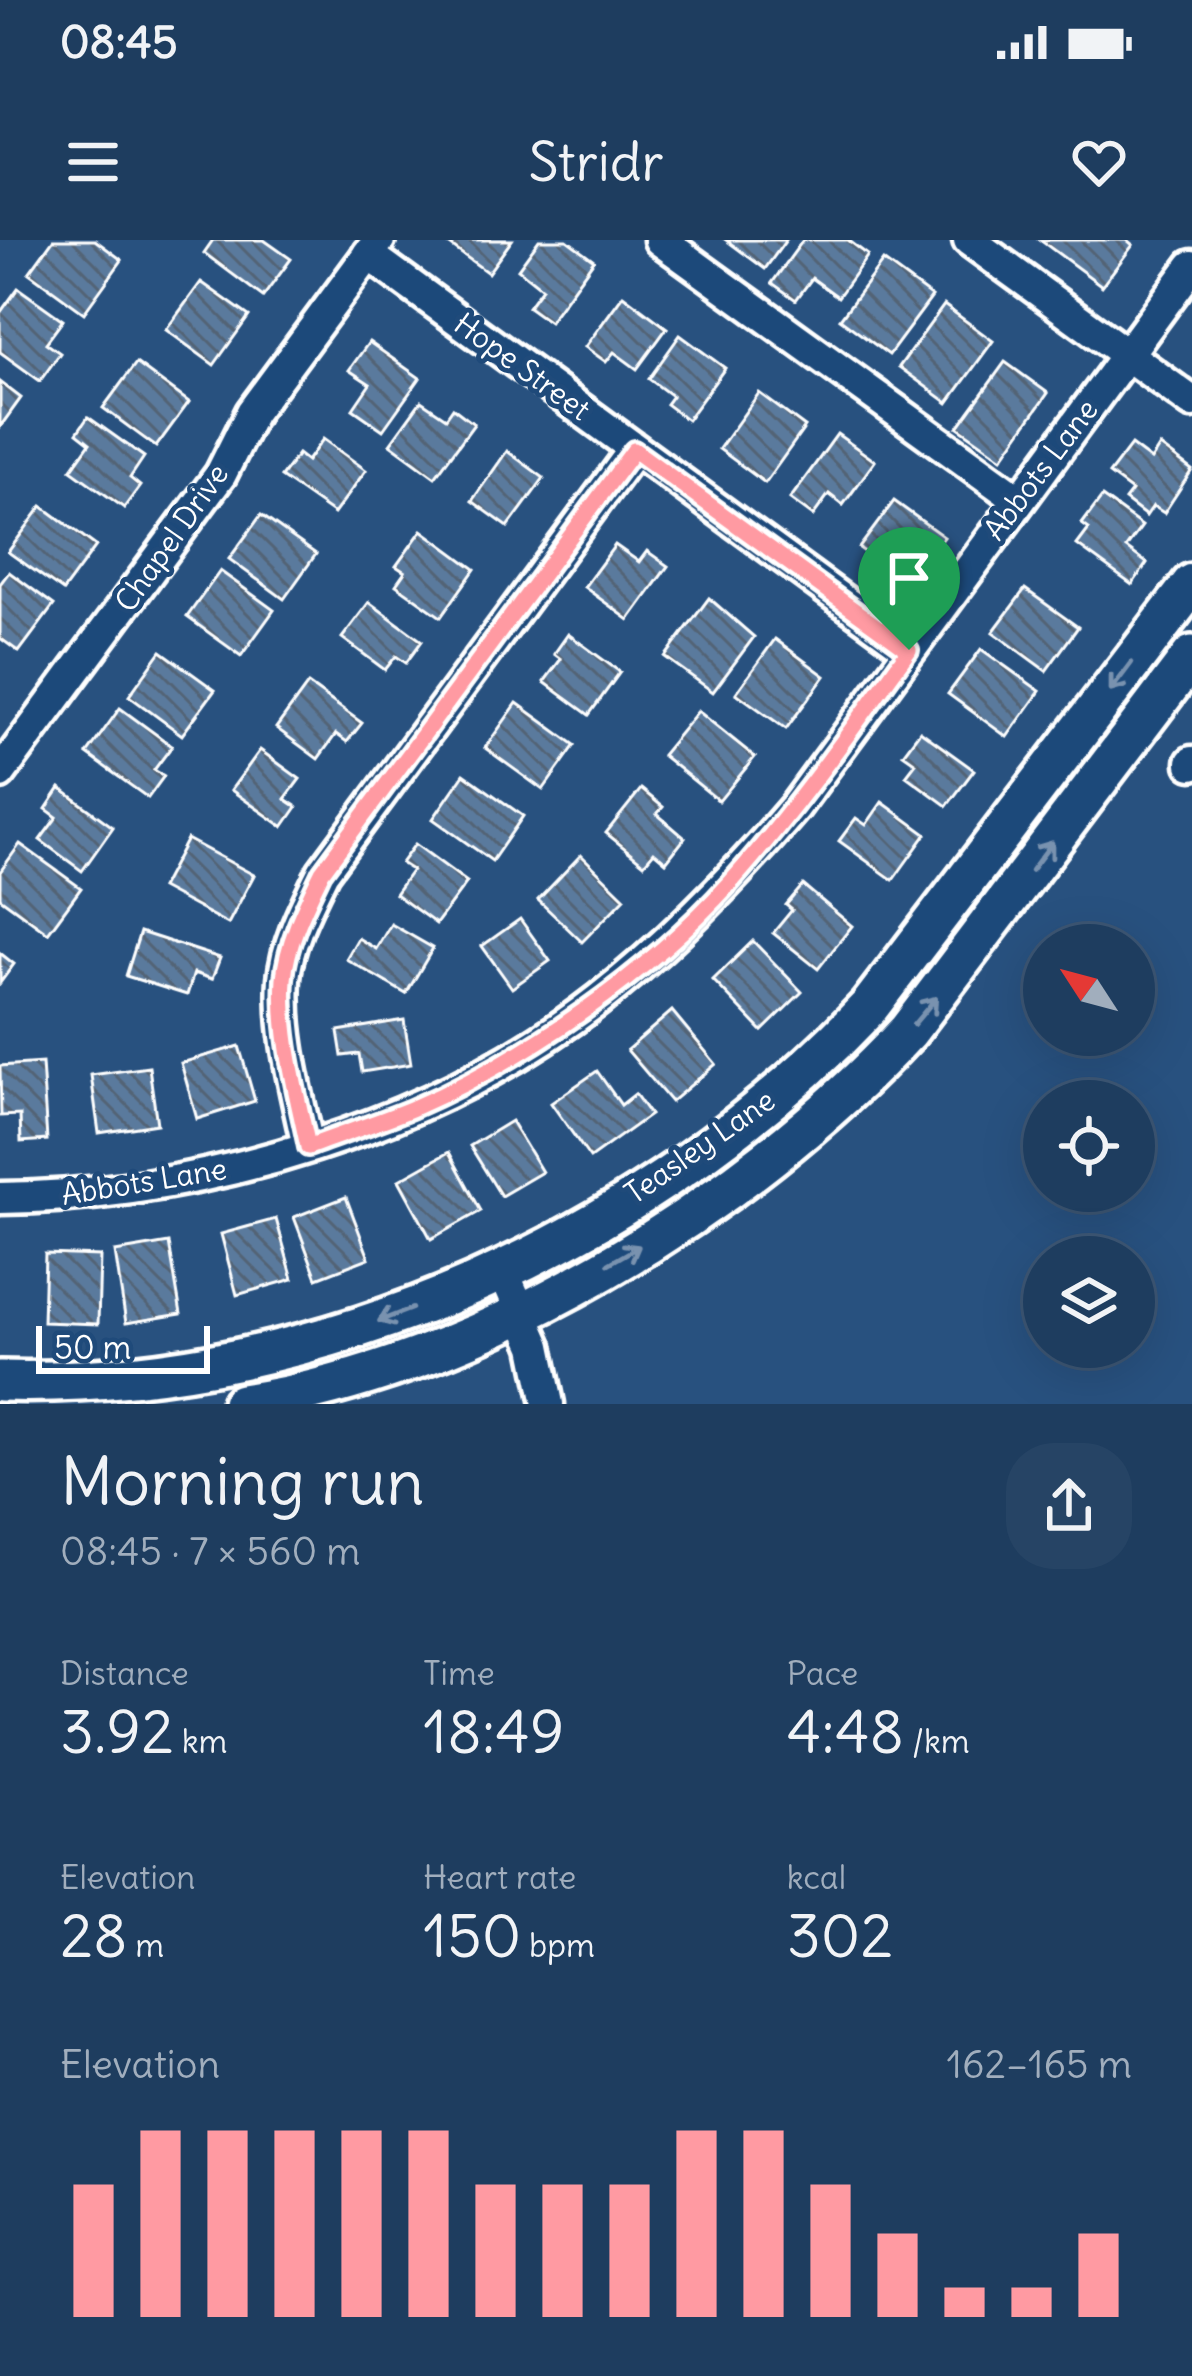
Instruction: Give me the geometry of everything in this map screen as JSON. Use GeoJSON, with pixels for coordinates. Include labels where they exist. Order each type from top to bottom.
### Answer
{"type":"FeatureCollection","features":[{"type":"Feature","properties":{"kind":"main road","name":"Teasley Lane"},"geometry":{"type":"LineString","coordinates":[[0,1382],[178,1369],[297,1348],[379,1322],[503,1271],[682,1167],[737,1128],[834,1044],[893,978],[1192,584]]}},
{"type":"Feature","properties":{"kind":"main road","name":"Teasley Lane"},"geometry":{"type":"LineString","coordinates":[[242,1404],[410,1360],[522,1313],[687,1220],[773,1158],[866,1077],[940,992],[1192,656]]}},
{"type":"Feature","properties":{"kind":"street"},"geometry":{"type":"LineString","coordinates":[[660,240],[1018,499]]}},
{"type":"Feature","properties":{"kind":"street"},"geometry":{"type":"LineString","coordinates":[[969,240],[1192,402]]}},
{"type":"Feature","properties":{"kind":"street","name":"Hope Street"},"geometry":{"type":"LineString","coordinates":[[374,247],[634,450],[909,650]]}},
{"type":"Feature","properties":{"kind":"street","name":"Chapel Drive"},"geometry":{"type":"LineString","coordinates":[[0,773],[221,474],[252,412],[374,247]]}},
{"type":"Feature","properties":{"kind":"street","name":"Abbots Lane"},"geometry":{"type":"LineString","coordinates":[[0,1198],[59,1197],[191,1180],[308,1147],[414,1107],[523,1050],[595,1002],[727,886],[795,807],[1192,266]]}},
{"type":"Feature","properties":{"kind":"street"},"geometry":{"type":"LineString","coordinates":[[308,1147],[288,1052],[284,977],[302,914],[322,872],[634,450]]}},
{"type":"Feature","properties":{"kind":"street"},"geometry":{"type":"LineString","coordinates":[[503,1271],[540,1357],[548,1404]]}},
{"type":"Feature","properties":{"kind":"building"},"geometry":{"type":"Polygon","coordinates":[[[53,240],[95,240],[122,260],[84,313],[29,273],[53,240]]]}},
{"type":"Feature","properties":{"kind":"building"},"geometry":{"type":"Polygon","coordinates":[[[213,240],[264,240],[291,259],[263,297],[204,253],[213,240]]]}},
{"type":"Feature","properties":{"kind":"building"},"geometry":{"type":"Polygon","coordinates":[[[443,240],[512,240],[488,273],[443,240]]]}},
{"type":"Feature","properties":{"kind":"building"},"geometry":{"type":"Polygon","coordinates":[[[539,240],[567,240],[594,260],[549,322],[528,307],[542,288],[518,269],[539,240]]]}},
{"type":"Feature","properties":{"kind":"building"},"geometry":{"type":"Polygon","coordinates":[[[726,240],[786,240],[765,269],[726,240]]]}},
{"type":"Feature","properties":{"kind":"building"},"geometry":{"type":"Polygon","coordinates":[[[803,240],[848,240],[868,255],[838,297],[812,278],[796,300],[772,283],[803,240]]]}},
{"type":"Feature","properties":{"kind":"building"},"geometry":{"type":"Polygon","coordinates":[[[1040,240],[1127,240],[1133,245],[1102,286],[1040,240]]]}},
{"type":"Feature","properties":{"kind":"building"},"geometry":{"type":"Polygon","coordinates":[[[883,261],[932,297],[889,355],[840,319],[883,261]]]}},
{"type":"Feature","properties":{"kind":"building"},"geometry":{"type":"Polygon","coordinates":[[[201,282],[249,316],[214,365],[166,330],[201,282]]]}},
{"type":"Feature","properties":{"kind":"building"},"geometry":{"type":"Polygon","coordinates":[[[18,288],[63,320],[46,343],[60,353],[40,381],[0,352],[0,313],[18,288]]]}},
{"type":"Feature","properties":{"kind":"building"},"geometry":{"type":"Polygon","coordinates":[[[623,295],[667,328],[637,369],[614,352],[606,362],[585,347],[623,295]]]}},
{"type":"Feature","properties":{"kind":"building"},"geometry":{"type":"Polygon","coordinates":[[[944,305],[993,341],[948,403],[899,367],[944,305]]]}},
{"type":"Feature","properties":{"kind":"building"},"geometry":{"type":"Polygon","coordinates":[[[680,335],[725,368],[687,420],[666,404],[672,396],[649,379],[680,335]]]}},
{"type":"Feature","properties":{"kind":"building"},"geometry":{"type":"Polygon","coordinates":[[[369,342],[420,378],[383,430],[353,409],[370,384],[349,370],[369,342]]]}},
{"type":"Feature","properties":{"kind":"building"},"geometry":{"type":"Polygon","coordinates":[[[1005,362],[1048,393],[1002,458],[958,427],[1005,362]]]}},
{"type":"Feature","properties":{"kind":"building"},"geometry":{"type":"Polygon","coordinates":[[[136,363],[189,402],[156,447],[103,408],[136,363]]]}},
{"type":"Feature","properties":{"kind":"building"},"geometry":{"type":"Polygon","coordinates":[[[0,382],[21,398],[0,427],[0,382]]]}},
{"type":"Feature","properties":{"kind":"building"},"geometry":{"type":"Polygon","coordinates":[[[759,393],[805,427],[765,483],[719,449],[759,393]]]}},
{"type":"Feature","properties":{"kind":"building"},"geometry":{"type":"Polygon","coordinates":[[[421,401],[446,418],[453,408],[474,424],[435,477],[390,444],[421,401]]]}},
{"type":"Feature","properties":{"kind":"building"},"geometry":{"type":"Polygon","coordinates":[[[88,417],[144,457],[130,478],[140,486],[124,508],[71,470],[90,443],[77,433],[88,417]]]}},
{"type":"Feature","properties":{"kind":"building"},"geometry":{"type":"Polygon","coordinates":[[[837,434],[875,461],[843,505],[829,494],[813,516],[790,499],[837,434]]]}},
{"type":"Feature","properties":{"kind":"building"},"geometry":{"type":"Polygon","coordinates":[[[323,439],[366,470],[334,514],[281,477],[298,454],[307,461],[323,439]]]}},
{"type":"Feature","properties":{"kind":"building"},"geometry":{"type":"Polygon","coordinates":[[[1131,445],[1151,460],[1160,446],[1192,470],[1164,513],[1153,506],[1146,516],[1125,500],[1132,491],[1109,474],[1131,445]]]}},
{"type":"Feature","properties":{"kind":"building"},"geometry":{"type":"Polygon","coordinates":[[[507,451],[544,478],[508,527],[472,501],[507,451]]]}},
{"type":"Feature","properties":{"kind":"building"},"geometry":{"type":"Polygon","coordinates":[[[1102,497],[1142,526],[1126,548],[1147,563],[1132,585],[1077,545],[1089,529],[1082,524],[1102,497]]]}},
{"type":"Feature","properties":{"kind":"building"},"geometry":{"type":"Polygon","coordinates":[[[894,501],[944,537],[909,584],[859,548],[894,501]]]}},
{"type":"Feature","properties":{"kind":"building"},"geometry":{"type":"Polygon","coordinates":[[[42,506],[96,546],[63,591],[8,552],[42,506]]]}},
{"type":"Feature","properties":{"kind":"building"},"geometry":{"type":"Polygon","coordinates":[[[261,515],[316,554],[284,599],[229,559],[261,515]]]}},
{"type":"Feature","properties":{"kind":"building"},"geometry":{"type":"Polygon","coordinates":[[[422,530],[475,569],[441,617],[396,585],[405,572],[396,566],[422,530]]]}},
{"type":"Feature","properties":{"kind":"building"},"geometry":{"type":"Polygon","coordinates":[[[615,545],[639,562],[647,551],[668,566],[629,620],[584,587],[615,545]]]}},
{"type":"Feature","properties":{"kind":"building"},"geometry":{"type":"Polygon","coordinates":[[[220,571],[274,610],[241,656],[187,617],[220,571]]]}},
{"type":"Feature","properties":{"kind":"building"},"geometry":{"type":"Polygon","coordinates":[[[9,572],[54,605],[19,652],[0,638],[0,584],[9,572]]]}},
{"type":"Feature","properties":{"kind":"building"},"geometry":{"type":"Polygon","coordinates":[[[1025,589],[1078,627],[1046,671],[993,632],[1025,589]]]}},
{"type":"Feature","properties":{"kind":"building"},"geometry":{"type":"Polygon","coordinates":[[[709,598],[754,637],[713,692],[665,657],[709,598]]]}},
{"type":"Feature","properties":{"kind":"building"},"geometry":{"type":"Polygon","coordinates":[[[369,602],[422,641],[406,663],[396,656],[385,670],[342,638],[369,602]]]}},
{"type":"Feature","properties":{"kind":"building"},"geometry":{"type":"Polygon","coordinates":[[[568,634],[620,672],[589,715],[544,682],[561,659],[554,654],[568,634]]]}},
{"type":"Feature","properties":{"kind":"building"},"geometry":{"type":"Polygon","coordinates":[[[775,639],[825,676],[786,729],[736,693],[775,639]]]}},
{"type":"Feature","properties":{"kind":"building"},"geometry":{"type":"Polygon","coordinates":[[[981,649],[1040,691],[1007,737],[948,694],[981,649]]]}},
{"type":"Feature","properties":{"kind":"building"},"geometry":{"type":"Polygon","coordinates":[[[161,651],[215,690],[182,735],[129,696],[161,651]]]}},
{"type":"Feature","properties":{"kind":"building"},"geometry":{"type":"Polygon","coordinates":[[[308,684],[362,723],[347,742],[336,734],[318,759],[276,728],[308,684]]]}},
{"type":"Feature","properties":{"kind":"building"},"geometry":{"type":"Polygon","coordinates":[[[517,703],[575,745],[543,790],[485,748],[517,703]]]}},
{"type":"Feature","properties":{"kind":"building"},"geometry":{"type":"Polygon","coordinates":[[[120,708],[172,746],[154,770],[164,776],[148,798],[87,754],[120,708]]]}},
{"type":"Feature","properties":{"kind":"building"},"geometry":{"type":"Polygon","coordinates":[[[698,711],[755,757],[719,801],[662,755],[698,711]]]}},
{"type":"Feature","properties":{"kind":"building"},"geometry":{"type":"Polygon","coordinates":[[[920,731],[974,770],[947,806],[906,776],[916,763],[903,754],[920,731]]]}},
{"type":"Feature","properties":{"kind":"building"},"geometry":{"type":"Polygon","coordinates":[[[260,750],[300,779],[285,799],[297,807],[283,827],[231,790],[260,750]]]}},
{"type":"Feature","properties":{"kind":"building"},"geometry":{"type":"Polygon","coordinates":[[[464,774],[523,816],[492,861],[433,819],[464,774]]]}},
{"type":"Feature","properties":{"kind":"building"},"geometry":{"type":"Polygon","coordinates":[[[60,788],[113,827],[82,871],[40,840],[57,817],[46,809],[60,788]]]}},
{"type":"Feature","properties":{"kind":"building"},"geometry":{"type":"Polygon","coordinates":[[[641,789],[663,807],[657,814],[685,838],[666,862],[654,852],[644,864],[606,833],[641,789]]]}},
{"type":"Feature","properties":{"kind":"building"},"geometry":{"type":"Polygon","coordinates":[[[882,802],[926,834],[893,880],[839,841],[856,818],[866,825],[882,802]]]}},
{"type":"Feature","properties":{"kind":"building"},"geometry":{"type":"Polygon","coordinates":[[[187,839],[254,875],[228,924],[161,888],[187,839]]]}},
{"type":"Feature","properties":{"kind":"building"},"geometry":{"type":"Polygon","coordinates":[[[20,844],[81,888],[48,933],[0,898],[0,872],[20,844]]]}},
{"type":"Feature","properties":{"kind":"building"},"geometry":{"type":"Polygon","coordinates":[[[415,844],[467,882],[436,924],[395,894],[412,870],[401,863],[415,844]]]}},
{"type":"Feature","properties":{"kind":"building"},"geometry":{"type":"Polygon","coordinates":[[[581,855],[625,898],[582,942],[538,900],[581,855]]]}},
{"type":"Feature","properties":{"kind":"building"},"geometry":{"type":"Polygon","coordinates":[[[803,885],[852,926],[818,969],[773,933],[792,910],[786,905],[803,885]]]}},
{"type":"Feature","properties":{"kind":"building"},"geometry":{"type":"Polygon","coordinates":[[[520,919],[550,961],[512,988],[482,946],[520,919]]]}},
{"type":"Feature","properties":{"kind":"building"},"geometry":{"type":"Polygon","coordinates":[[[391,924],[433,948],[406,994],[346,959],[358,938],[376,949],[391,924]]]}},
{"type":"Feature","properties":{"kind":"building"},"geometry":{"type":"Polygon","coordinates":[[[140,932],[220,958],[212,979],[194,973],[187,995],[126,976],[140,932]]]}},
{"type":"Feature","properties":{"kind":"building"},"geometry":{"type":"Polygon","coordinates":[[[753,941],[802,992],[762,1031],[713,980],[753,941]]]}},
{"type":"Feature","properties":{"kind":"building"},"geometry":{"type":"Polygon","coordinates":[[[0,953],[14,964],[0,983],[0,953]]]}},
{"type":"Feature","properties":{"kind":"building"},"geometry":{"type":"Polygon","coordinates":[[[672,1011],[716,1064],[671,1102],[627,1050],[672,1011]]]}},
{"type":"Feature","properties":{"kind":"building"},"geometry":{"type":"Polygon","coordinates":[[[404,1020],[411,1064],[362,1072],[359,1054],[342,1056],[338,1031],[404,1020]]]}},
{"type":"Feature","properties":{"kind":"building"},"geometry":{"type":"Polygon","coordinates":[[[239,1046],[255,1101],[197,1119],[181,1063],[239,1046]]]}},
{"type":"Feature","properties":{"kind":"building"},"geometry":{"type":"Polygon","coordinates":[[[42,1063],[47,1140],[21,1142],[20,1115],[1,1116],[0,1066],[42,1063]]]}},
{"type":"Feature","properties":{"kind":"building"},"geometry":{"type":"Polygon","coordinates":[[[149,1067],[157,1124],[99,1133],[91,1075],[149,1067]]]}},
{"type":"Feature","properties":{"kind":"building"},"geometry":{"type":"Polygon","coordinates":[[[597,1071],[621,1105],[635,1094],[650,1115],[590,1158],[551,1103],[597,1071]]]}},
{"type":"Feature","properties":{"kind":"building"},"geometry":{"type":"Polygon","coordinates":[[[511,1121],[542,1172],[501,1196],[470,1146],[511,1121]]]}},
{"type":"Feature","properties":{"kind":"building"},"geometry":{"type":"Polygon","coordinates":[[[449,1152],[481,1211],[431,1239],[399,1180],[449,1152]]]}},
{"type":"Feature","properties":{"kind":"building"},"geometry":{"type":"Polygon","coordinates":[[[346,1197],[369,1258],[317,1278],[294,1217],[346,1197]]]}},
{"type":"Feature","properties":{"kind":"building"},"geometry":{"type":"Polygon","coordinates":[[[276,1219],[293,1279],[237,1295],[221,1234],[276,1219]]]}},
{"type":"Feature","properties":{"kind":"building"},"geometry":{"type":"Polygon","coordinates":[[[169,1243],[181,1314],[126,1323],[115,1252],[169,1243]]]}},
{"type":"Feature","properties":{"kind":"building"},"geometry":{"type":"Polygon","coordinates":[[[45,1254],[100,1256],[98,1324],[43,1322],[45,1254]]]}},
{"type":"Feature","properties":{"kind":"route"},"geometry":{"type":"LineString","coordinates":[[634,450],[909,650],[795,807],[727,886],[655,954],[523,1050],[414,1107],[308,1147],[288,1052],[284,977],[302,914],[322,872],[634,450]]}}]}
